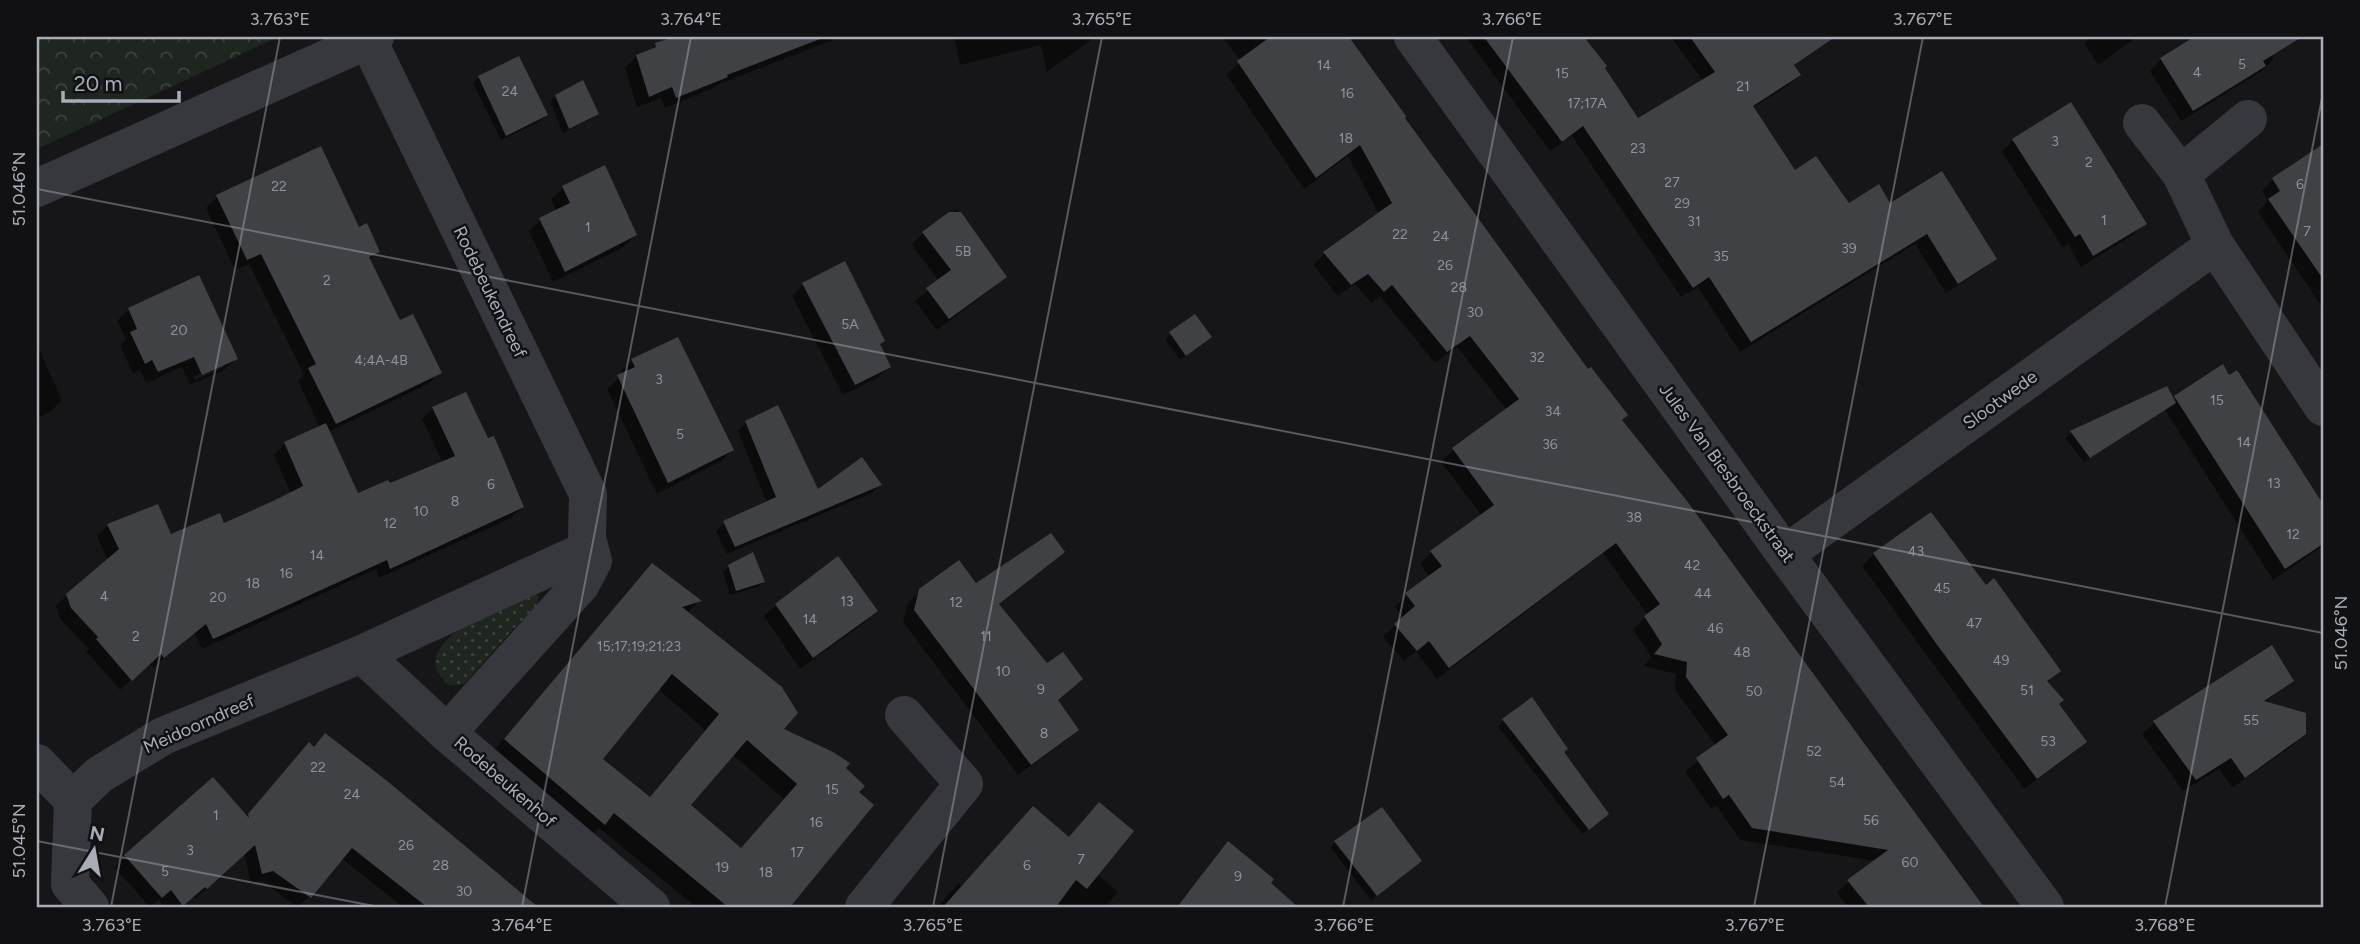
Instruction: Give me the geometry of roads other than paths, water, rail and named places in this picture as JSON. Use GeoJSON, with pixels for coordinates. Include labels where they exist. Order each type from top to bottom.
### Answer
{"type":"FeatureCollection","features":[{"type":"Feature","properties":{"kind":"street","name":"Jules Van Biesbroeckstraat"},"geometry":{"type":"LineString","coordinates":[[1413,37],[1785,554],[2045,907]]}},
{"type":"Feature","properties":{"kind":"street"},"geometry":{"type":"LineString","coordinates":[[37,187],[371,38]]}},
{"type":"Feature","properties":{"kind":"street","name":"Rodebeukendreef"},"geometry":{"type":"LineString","coordinates":[[371,38],[588,494],[587,538],[593,561],[581,584],[447,733]]}},
{"type":"Feature","properties":{"kind":"street"},"geometry":{"type":"LineString","coordinates":[[2181,174],[2248,119]]}},
{"type":"Feature","properties":{"kind":"street"},"geometry":{"type":"LineString","coordinates":[[2142,123],[2181,174],[2215,245],[2323,407]]}},
{"type":"Feature","properties":{"kind":"street","name":"Slootwede"},"geometry":{"type":"LineString","coordinates":[[1785,554],[2215,245]]}},
{"type":"Feature","properties":{"kind":"street"},"geometry":{"type":"LineString","coordinates":[[362,654],[589,549]]}},
{"type":"Feature","properties":{"kind":"street","name":"Rodebeukenhof"},"geometry":{"type":"LineString","coordinates":[[362,654],[447,733],[651,907]]}},
{"type":"Feature","properties":{"kind":"street","name":"Meidoorndreef"},"geometry":{"type":"LineString","coordinates":[[73,800],[99,775],[163,736],[362,654]]}},
{"type":"Feature","properties":{"kind":"street"},"geometry":{"type":"LineString","coordinates":[[863,907],[964,784],[904,715]]}},
{"type":"Feature","properties":{"kind":"street"},"geometry":{"type":"LineString","coordinates":[[37,763],[73,800],[71,884],[90,907]]}}]}
